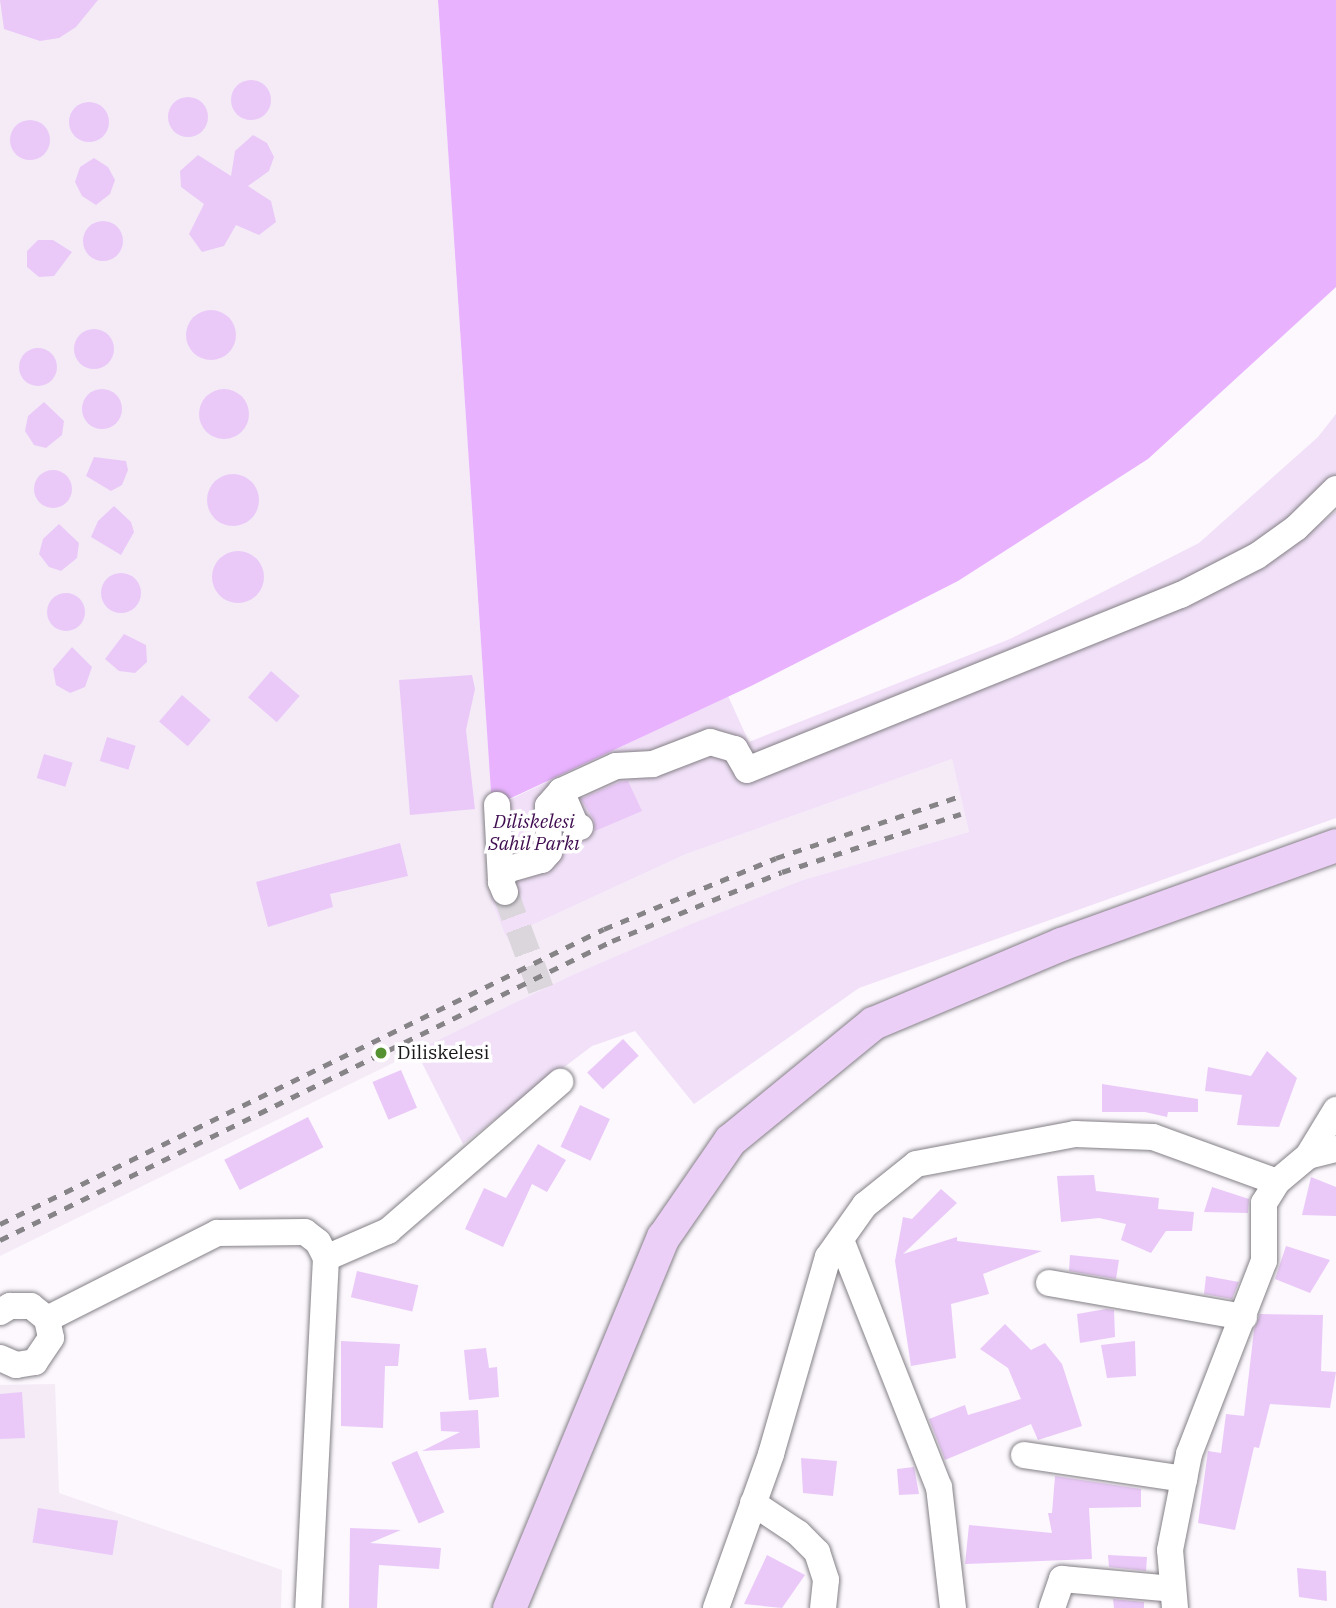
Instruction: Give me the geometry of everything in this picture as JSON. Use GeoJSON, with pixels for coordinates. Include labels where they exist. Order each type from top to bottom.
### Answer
{"type":"FeatureCollection","features":[{"type":"Feature","properties":{"kind":"main road"},"geometry":{"type":"LineString","coordinates":[[509,1608],[663,1237],[730,1140],[873,1023],[1061,944],[1336,845]]}},
{"type":"Feature","properties":{"kind":"street"},"geometry":{"type":"LineString","coordinates":[[498,805],[503,887],[510,867],[547,856],[541,822],[548,806],[561,791],[616,766],[636,774],[718,744],[739,753],[747,770],[1181,596],[1257,556],[1296,528],[1336,489]]}},
{"type":"Feature","properties":{"kind":"street"},"geometry":{"type":"LineString","coordinates":[[561,791],[576,827],[580,827]]}},
{"type":"Feature","properties":{"kind":"street"},"geometry":{"type":"LineString","coordinates":[[326,1258],[388,1231],[561,1082]]}},
{"type":"Feature","properties":{"kind":"street"},"geometry":{"type":"LineString","coordinates":[[1052,1608],[1062,1579],[1174,1599],[1170,1550],[1189,1454],[1264,1261],[1264,1203],[1277,1182],[1308,1157],[1336,1110]]}},
{"type":"Feature","properties":{"kind":"street"},"geometry":{"type":"LineString","coordinates":[[716,1608],[753,1503],[828,1257],[865,1205],[916,1164],[1075,1134],[1153,1137],[1277,1182]]}},
{"type":"Feature","properties":{"kind":"street"},"geometry":{"type":"LineString","coordinates":[[1308,1157],[1336,1149]]}},
{"type":"Feature","properties":{"kind":"street"},"geometry":{"type":"LineString","coordinates":[[47,1320],[217,1233],[304,1232],[318,1242],[326,1258],[308,1608]]}},
{"type":"Feature","properties":{"kind":"street"},"geometry":{"type":"LineString","coordinates":[[841,1240],[939,1487],[953,1608]]}},
{"type":"Feature","properties":{"kind":"street"},"geometry":{"type":"LineString","coordinates":[[1049,1283],[1244,1317]]}},
{"type":"Feature","properties":{"kind":"street"},"geometry":{"type":"LineString","coordinates":[[0,1312],[21,1304],[47,1320],[51,1338],[43,1356],[26,1365],[0,1358]]}},
{"type":"Feature","properties":{"kind":"street"},"geometry":{"type":"LineString","coordinates":[[1024,1455],[1184,1479]]}},
{"type":"Feature","properties":{"kind":"street"},"geometry":{"type":"LineString","coordinates":[[753,1503],[798,1532],[817,1552],[826,1580],[823,1608]]}},
{"type":"Feature","properties":{"kind":"shaded area"},"geometry":{"type":"Polygon","coordinates":[[[0,0],[438,0],[492,807],[491,899],[506,937],[686,854],[952,759],[969,832],[803,880],[568,977],[0,1256],[0,0]]]}},
{"type":"Feature","properties":{"kind":"shaded area"},"geometry":{"type":"Polygon","coordinates":[[[438,0],[1336,0],[1336,287],[1148,459],[958,581],[751,686],[492,807],[438,0]]]}},
{"type":"Feature","properties":{"kind":"shaded area"},"geometry":{"type":"Polygon","coordinates":[[[55,1384],[59,1493],[282,1570],[281,1608],[0,1608],[0,1385],[55,1384]]]}},
{"type":"Feature","properties":{"kind":"green space","name":"Diliskelesi Sahil Parkı"},"geometry":{"type":"Polygon","coordinates":[[[1336,414],[1336,483],[1252,553],[743,776],[1286,551],[1336,511],[1336,818],[859,988],[694,1104],[635,1031],[592,1046],[463,1144],[416,1051],[568,977],[689,925],[803,880],[969,832],[952,759],[686,854],[506,937],[491,899],[492,808],[728,696],[749,742],[1010,639],[1199,543],[1318,437],[1336,414]]]}},
{"type":"Feature","properties":{"kind":"building"},"geometry":{"type":"Polygon","coordinates":[[[0,0],[98,0],[76,27],[59,38],[40,41],[4,29],[0,0]]]}},
{"type":"Feature","properties":{"kind":"building"},"geometry":{"type":"Polygon","coordinates":[[[251,80],[265,86],[271,100],[265,114],[251,120],[237,114],[231,100],[237,86],[251,80]]]}},
{"type":"Feature","properties":{"kind":"building"},"geometry":{"type":"Polygon","coordinates":[[[188,97],[202,103],[208,117],[202,131],[188,137],[174,131],[168,117],[174,103],[188,97]]]}},
{"type":"Feature","properties":{"kind":"building"},"geometry":{"type":"Polygon","coordinates":[[[89,102],[97,103],[103,108],[108,114],[108,130],[103,136],[97,141],[89,142],[81,141],[75,136],[70,130],[69,122],[70,114],[75,108],[81,103],[89,102]]]}},
{"type":"Feature","properties":{"kind":"building"},"geometry":{"type":"Polygon","coordinates":[[[30,120],[44,126],[50,140],[44,154],[30,160],[16,154],[10,140],[16,126],[30,120]]]}},
{"type":"Feature","properties":{"kind":"building"},"geometry":{"type":"Polygon","coordinates":[[[253,135],[267,143],[274,157],[269,171],[248,186],[271,201],[276,222],[259,235],[236,225],[224,246],[202,252],[189,234],[204,204],[181,187],[180,171],[198,155],[231,176],[235,151],[253,135]]]}},
{"type":"Feature","properties":{"kind":"building"},"geometry":{"type":"Polygon","coordinates":[[[94,158],[108,167],[115,180],[110,194],[96,205],[82,196],[75,182],[80,167],[94,158]]]}},
{"type":"Feature","properties":{"kind":"building"},"geometry":{"type":"Polygon","coordinates":[[[103,221],[111,222],[117,227],[122,233],[122,249],[117,255],[111,260],[103,261],[95,260],[89,255],[84,249],[83,241],[84,233],[89,227],[95,222],[103,221]]]}},
{"type":"Feature","properties":{"kind":"building"},"geometry":{"type":"Polygon","coordinates":[[[38,240],[53,240],[72,252],[54,276],[39,277],[27,267],[27,251],[38,240]]]}},
{"type":"Feature","properties":{"kind":"building"},"geometry":{"type":"Polygon","coordinates":[[[201,311],[221,311],[235,325],[235,345],[221,359],[201,359],[187,345],[187,325],[201,311]]]}},
{"type":"Feature","properties":{"kind":"building"},"geometry":{"type":"Polygon","coordinates":[[[94,329],[108,335],[114,349],[108,363],[94,369],[80,363],[74,349],[80,335],[94,329]]]}},
{"type":"Feature","properties":{"kind":"building"},"geometry":{"type":"Polygon","coordinates":[[[38,348],[52,353],[57,367],[52,381],[38,386],[24,381],[19,367],[24,353],[38,348]]]}},
{"type":"Feature","properties":{"kind":"building"},"geometry":{"type":"Polygon","coordinates":[[[102,389],[116,395],[122,409],[116,423],[102,429],[88,423],[82,409],[88,395],[102,389]]]}},
{"type":"Feature","properties":{"kind":"building"},"geometry":{"type":"Polygon","coordinates":[[[214,390],[234,390],[248,404],[248,424],[234,438],[214,438],[200,424],[200,404],[214,390]]]}},
{"type":"Feature","properties":{"kind":"building"},"geometry":{"type":"Polygon","coordinates":[[[44,402],[64,421],[62,435],[46,448],[34,445],[25,431],[28,416],[44,402]]]}},
{"type":"Feature","properties":{"kind":"building"},"geometry":{"type":"Polygon","coordinates":[[[94,457],[126,461],[128,470],[122,485],[111,491],[86,476],[94,457]]]}},
{"type":"Feature","properties":{"kind":"building"},"geometry":{"type":"Polygon","coordinates":[[[53,470],[67,475],[72,489],[67,503],[53,508],[39,503],[34,489],[39,475],[53,470]]]}},
{"type":"Feature","properties":{"kind":"building"},"geometry":{"type":"Polygon","coordinates":[[[233,474],[243,476],[251,482],[257,490],[257,510],[251,518],[243,524],[233,526],[223,524],[215,518],[209,510],[207,500],[209,490],[215,482],[223,476],[233,474]]]}},
{"type":"Feature","properties":{"kind":"building"},"geometry":{"type":"Polygon","coordinates":[[[114,506],[131,522],[134,532],[121,555],[91,537],[98,521],[114,506]]]}},
{"type":"Feature","properties":{"kind":"building"},"geometry":{"type":"Polygon","coordinates":[[[59,524],[79,543],[77,558],[61,571],[49,567],[39,554],[43,539],[59,524]]]}},
{"type":"Feature","properties":{"kind":"building"},"geometry":{"type":"Polygon","coordinates":[[[238,551],[248,553],[256,559],[262,567],[262,587],[256,595],[248,601],[238,603],[228,601],[220,595],[214,587],[212,577],[214,567],[220,559],[228,553],[238,551]]]}},
{"type":"Feature","properties":{"kind":"building"},"geometry":{"type":"Polygon","coordinates":[[[121,573],[135,579],[141,593],[135,607],[121,613],[107,607],[101,593],[107,579],[121,573]]]}},
{"type":"Feature","properties":{"kind":"building"},"geometry":{"type":"Polygon","coordinates":[[[66,593],[80,598],[85,612],[80,626],[66,631],[52,626],[47,612],[52,598],[66,593]]]}},
{"type":"Feature","properties":{"kind":"building"},"geometry":{"type":"Polygon","coordinates":[[[124,634],[146,645],[147,662],[135,673],[119,671],[105,659],[124,634]]]}},
{"type":"Feature","properties":{"kind":"building"},"geometry":{"type":"Polygon","coordinates":[[[72,647],[92,667],[85,687],[70,693],[56,685],[53,669],[72,647]]]}},
{"type":"Feature","properties":{"kind":"building"},"geometry":{"type":"Polygon","coordinates":[[[271,671],[300,696],[277,722],[248,697],[271,671]]]}},
{"type":"Feature","properties":{"kind":"building"},"geometry":{"type":"Polygon","coordinates":[[[472,675],[475,689],[466,730],[475,809],[410,815],[399,680],[472,675]]]}},
{"type":"Feature","properties":{"kind":"building"},"geometry":{"type":"Polygon","coordinates":[[[182,695],[211,720],[188,746],[159,721],[182,695]]]}},
{"type":"Feature","properties":{"kind":"building"},"geometry":{"type":"Polygon","coordinates":[[[107,737],[136,746],[128,770],[100,761],[107,737]]]}},
{"type":"Feature","properties":{"kind":"building"},"geometry":{"type":"Polygon","coordinates":[[[44,754],[73,763],[65,787],[37,778],[44,754]]]}},
{"type":"Feature","properties":{"kind":"building"},"geometry":{"type":"Polygon","coordinates":[[[628,781],[642,811],[595,831],[594,820],[581,799],[628,781]]]}},
{"type":"Feature","properties":{"kind":"building"},"geometry":{"type":"Polygon","coordinates":[[[400,843],[408,876],[330,894],[333,907],[268,927],[256,882],[400,843]]]}},
{"type":"Feature","properties":{"kind":"building"},"geometry":{"type":"Polygon","coordinates":[[[623,1039],[639,1056],[603,1089],[587,1072],[623,1039]]]}},
{"type":"Feature","properties":{"kind":"building"},"geometry":{"type":"Polygon","coordinates":[[[1267,1051],[1297,1078],[1279,1127],[1237,1125],[1242,1095],[1205,1091],[1208,1067],[1251,1076],[1267,1051]]]}},
{"type":"Feature","properties":{"kind":"building"},"geometry":{"type":"Polygon","coordinates":[[[401,1070],[417,1108],[388,1120],[372,1082],[401,1070]]]}},
{"type":"Feature","properties":{"kind":"building"},"geometry":{"type":"Polygon","coordinates":[[[1102,1084],[1198,1099],[1198,1112],[1168,1112],[1167,1117],[1145,1112],[1102,1112],[1102,1084]]]}},
{"type":"Feature","properties":{"kind":"building"},"geometry":{"type":"Polygon","coordinates":[[[580,1105],[610,1119],[590,1161],[561,1147],[580,1105]]]}},
{"type":"Feature","properties":{"kind":"building"},"geometry":{"type":"Polygon","coordinates":[[[308,1117],[323,1147],[240,1190],[224,1160],[308,1117]]]}},
{"type":"Feature","properties":{"kind":"building"},"geometry":{"type":"Polygon","coordinates":[[[538,1144],[566,1160],[547,1192],[532,1184],[503,1247],[465,1229],[484,1188],[506,1198],[538,1144]]]}},
{"type":"Feature","properties":{"kind":"building"},"geometry":{"type":"Polygon","coordinates":[[[1094,1175],[1096,1191],[1159,1198],[1158,1209],[1194,1212],[1192,1231],[1166,1231],[1151,1253],[1121,1240],[1126,1224],[1099,1218],[1061,1222],[1057,1176],[1094,1175]]]}},
{"type":"Feature","properties":{"kind":"building"},"geometry":{"type":"Polygon","coordinates":[[[1311,1177],[1336,1187],[1336,1216],[1302,1215],[1311,1177]]]}},
{"type":"Feature","properties":{"kind":"building"},"geometry":{"type":"Polygon","coordinates":[[[1212,1187],[1249,1199],[1248,1213],[1204,1212],[1212,1187]]]}},
{"type":"Feature","properties":{"kind":"building"},"geometry":{"type":"Polygon","coordinates":[[[941,1189],[957,1203],[903,1254],[957,1237],[957,1241],[1042,1251],[983,1274],[989,1294],[951,1304],[956,1358],[911,1366],[895,1261],[903,1217],[912,1219],[941,1189]]]}},
{"type":"Feature","properties":{"kind":"building"},"geometry":{"type":"Polygon","coordinates":[[[1286,1246],[1330,1260],[1310,1293],[1275,1279],[1286,1246]]]}},
{"type":"Feature","properties":{"kind":"building"},"geometry":{"type":"Polygon","coordinates":[[[1070,1255],[1119,1260],[1116,1279],[1069,1271],[1070,1255]]]}},
{"type":"Feature","properties":{"kind":"building"},"geometry":{"type":"Polygon","coordinates":[[[357,1271],[418,1285],[412,1311],[351,1297],[357,1271]]]}},
{"type":"Feature","properties":{"kind":"building"},"geometry":{"type":"Polygon","coordinates":[[[1206,1276],[1239,1282],[1232,1299],[1204,1294],[1206,1276]]]}},
{"type":"Feature","properties":{"kind":"building"},"geometry":{"type":"Polygon","coordinates":[[[1114,1310],[1115,1337],[1080,1343],[1077,1314],[1114,1310]]]}},
{"type":"Feature","properties":{"kind":"building"},"geometry":{"type":"Polygon","coordinates":[[[1260,1314],[1323,1315],[1321,1371],[1336,1372],[1330,1408],[1270,1404],[1259,1448],[1254,1447],[1235,1530],[1198,1523],[1208,1451],[1221,1453],[1226,1414],[1244,1416],[1254,1330],[1260,1314]]]}},
{"type":"Feature","properties":{"kind":"building"},"geometry":{"type":"Polygon","coordinates":[[[1005,1324],[1031,1350],[1045,1343],[1062,1364],[1082,1426],[1038,1440],[1031,1424],[945,1460],[929,1419],[965,1405],[968,1415],[1021,1399],[1008,1368],[980,1349],[1005,1324]]]}},
{"type":"Feature","properties":{"kind":"building"},"geometry":{"type":"Polygon","coordinates":[[[341,1341],[400,1344],[398,1366],[385,1366],[383,1428],[341,1426],[341,1341]]]}},
{"type":"Feature","properties":{"kind":"building"},"geometry":{"type":"Polygon","coordinates":[[[1135,1341],[1136,1376],[1107,1378],[1101,1345],[1135,1341]]]}},
{"type":"Feature","properties":{"kind":"building"},"geometry":{"type":"Polygon","coordinates":[[[486,1348],[489,1368],[497,1367],[499,1397],[469,1400],[464,1350],[486,1348]]]}},
{"type":"Feature","properties":{"kind":"building"},"geometry":{"type":"Polygon","coordinates":[[[22,1392],[25,1438],[0,1439],[0,1394],[22,1392]]]}},
{"type":"Feature","properties":{"kind":"building"},"geometry":{"type":"Polygon","coordinates":[[[478,1410],[480,1448],[422,1451],[460,1432],[441,1431],[440,1412],[478,1410]]]}},
{"type":"Feature","properties":{"kind":"building"},"geometry":{"type":"Polygon","coordinates":[[[417,1451],[444,1512],[419,1524],[391,1462],[417,1451]]]}},
{"type":"Feature","properties":{"kind":"building"},"geometry":{"type":"Polygon","coordinates":[[[801,1458],[837,1461],[833,1496],[803,1493],[801,1458]]]}},
{"type":"Feature","properties":{"kind":"building"},"geometry":{"type":"Polygon","coordinates":[[[914,1467],[919,1494],[899,1495],[897,1469],[914,1467]]]}},
{"type":"Feature","properties":{"kind":"building"},"geometry":{"type":"Polygon","coordinates":[[[1055,1476],[1141,1489],[1141,1507],[1089,1508],[1092,1559],[965,1564],[969,1525],[1052,1533],[1048,1513],[1052,1513],[1055,1476]]]}},
{"type":"Feature","properties":{"kind":"building"},"geometry":{"type":"Polygon","coordinates":[[[38,1508],[118,1521],[113,1555],[33,1543],[38,1508]]]}},
{"type":"Feature","properties":{"kind":"building"},"geometry":{"type":"Polygon","coordinates":[[[350,1528],[401,1530],[370,1543],[441,1548],[439,1569],[379,1565],[377,1608],[349,1608],[350,1528]]]}},
{"type":"Feature","properties":{"kind":"building"},"geometry":{"type":"Polygon","coordinates":[[[767,1555],[805,1575],[782,1608],[744,1604],[767,1555]]]}},
{"type":"Feature","properties":{"kind":"building"},"geometry":{"type":"Polygon","coordinates":[[[1108,1555],[1147,1557],[1146,1571],[1109,1567],[1108,1555]]]}},
{"type":"Feature","properties":{"kind":"building"},"geometry":{"type":"Polygon","coordinates":[[[1297,1568],[1326,1571],[1327,1601],[1299,1597],[1297,1568]]]}},
{"type":"Feature","properties":{"kind":"building"},"geometry":{"type":"Polygon","coordinates":[[[1113,1599],[1144,1602],[1144,1608],[1114,1608],[1113,1599]]]}},
{"type":"Feature","properties":{"kind":"tunnel"},"geometry":{"type":"LineString","coordinates":[[505,892],[541,990]]}},
{"type":"Feature","properties":{"kind":"railway"},"geometry":{"type":"LineString","coordinates":[[0,1224],[604,929],[776,858],[957,797]]}},
{"type":"Feature","properties":{"kind":"railway"},"geometry":{"type":"LineString","coordinates":[[0,1240],[612,941],[782,872],[961,814]]}},
{"type":"Feature","properties":{"kind":"place","name":"Diliskelesi"},"geometry":{"type":"Point","coordinates":[381,1053]}}]}
